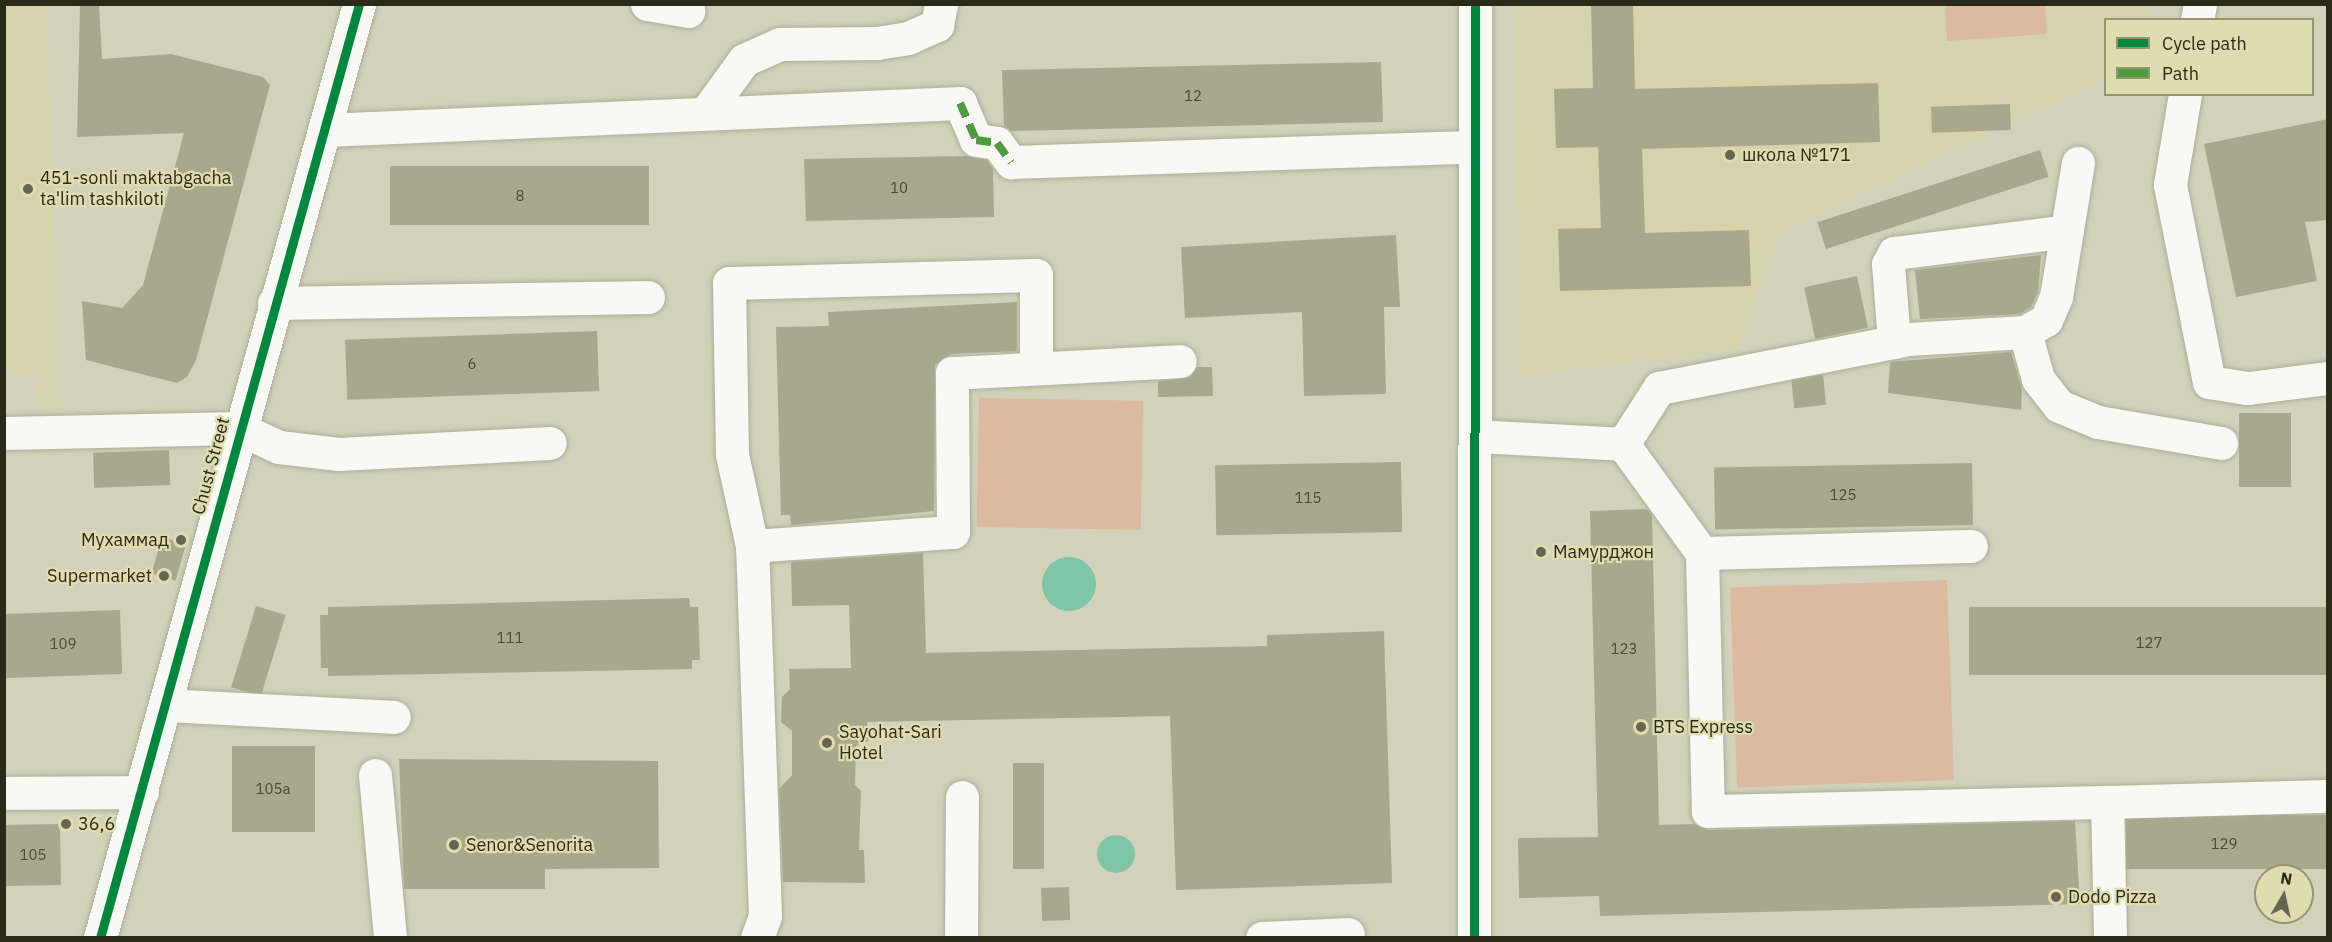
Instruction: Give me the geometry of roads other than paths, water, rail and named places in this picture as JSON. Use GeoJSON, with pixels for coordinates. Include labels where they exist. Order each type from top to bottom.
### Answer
{"type":"FeatureCollection","features":[{"type":"Feature","properties":{"kind":"street","name":"Chust Street"},"geometry":{"type":"LineString","coordinates":[[100,938],[142,792],[238,429],[359,4]]}},
{"type":"Feature","properties":{"kind":"street"},"geometry":{"type":"LineString","coordinates":[[647,4],[688,11]]}},
{"type":"Feature","properties":{"kind":"street"},"geometry":{"type":"LineString","coordinates":[[707,111],[744,60],[780,44],[877,43],[908,38],[937,25],[941,4]]}},
{"type":"Feature","properties":{"kind":"street"},"geometry":{"type":"LineString","coordinates":[[1474,938],[1475,4]]}},
{"type":"Feature","properties":{"kind":"street"},"geometry":{"type":"LineString","coordinates":[[2185,96],[2170,185],[2209,382],[2248,388],[2328,378]]}},
{"type":"Feature","properties":{"kind":"street"},"geometry":{"type":"LineString","coordinates":[[324,130],[707,111],[960,103],[976,140],[997,143],[1011,162],[1475,147]]}},
{"type":"Feature","properties":{"kind":"street"},"geometry":{"type":"LineString","coordinates":[[1623,444],[1659,388],[1894,342],[2025,332],[2046,320],[2056,297],[2078,163]]}},
{"type":"Feature","properties":{"kind":"street"},"geometry":{"type":"LineString","coordinates":[[1894,342],[1888,264],[1893,253],[2067,231]]}},
{"type":"Feature","properties":{"kind":"street"},"geometry":{"type":"LineString","coordinates":[[757,938],[765,916],[752,546],[732,454],[729,283],[1035,274],[1036,365]]}},
{"type":"Feature","properties":{"kind":"street"},"geometry":{"type":"LineString","coordinates":[[274,303],[648,297]]}},
{"type":"Feature","properties":{"kind":"street"},"geometry":{"type":"LineString","coordinates":[[2025,332],[2038,379],[2059,406],[2098,422],[2221,443]]}},
{"type":"Feature","properties":{"kind":"street"},"geometry":{"type":"LineString","coordinates":[[752,546],[953,532],[952,373],[1036,365],[1180,361]]}},
{"type":"Feature","properties":{"kind":"street"},"geometry":{"type":"LineString","coordinates":[[4,433],[238,429],[279,447],[339,454],[550,443]]}},
{"type":"Feature","properties":{"kind":"street"},"geometry":{"type":"LineString","coordinates":[[1476,436],[1623,444]]}},
{"type":"Feature","properties":{"kind":"street"},"geometry":{"type":"LineString","coordinates":[[1623,444],[1702,553],[1708,811],[2328,796]]}},
{"type":"Feature","properties":{"kind":"street"},"geometry":{"type":"LineString","coordinates":[[1702,553],[1971,546]]}},
{"type":"Feature","properties":{"kind":"street"},"geometry":{"type":"LineString","coordinates":[[165,705],[394,717]]}},
{"type":"Feature","properties":{"kind":"street"},"geometry":{"type":"LineString","coordinates":[[375,776],[390,938]]}},
{"type":"Feature","properties":{"kind":"street"},"geometry":{"type":"LineString","coordinates":[[4,793],[142,792]]}},
{"type":"Feature","properties":{"kind":"street"},"geometry":{"type":"LineString","coordinates":[[961,938],[962,797]]}},
{"type":"Feature","properties":{"kind":"street"},"geometry":{"type":"LineString","coordinates":[[2107,802],[2110,938]]}},
{"type":"Feature","properties":{"kind":"street"},"geometry":{"type":"LineString","coordinates":[[1262,938],[1348,934]]}},
{"type":"Feature","properties":{"kind":"place","name":"школа №171"},"geometry":{"type":"Point","coordinates":[1730,155]}},
{"type":"Feature","properties":{"kind":"place","name":"451-sonli maktabgacha ta'lim tashkiloti"},"geometry":{"type":"Point","coordinates":[28,189]}},
{"type":"Feature","properties":{"kind":"place","name":"Мухаммад"},"geometry":{"type":"Point","coordinates":[181,540]}},
{"type":"Feature","properties":{"kind":"place","name":"Мамурджон"},"geometry":{"type":"Point","coordinates":[1541,552]}},
{"type":"Feature","properties":{"kind":"place","name":"Supermarket"},"geometry":{"type":"Point","coordinates":[164,576]}},
{"type":"Feature","properties":{"kind":"place","name":"BTS Express"},"geometry":{"type":"Point","coordinates":[1641,727]}},
{"type":"Feature","properties":{"kind":"place","name":"Sayohat-Sari Hotel"},"geometry":{"type":"Point","coordinates":[827,743]}},
{"type":"Feature","properties":{"kind":"place","name":"36,6"},"geometry":{"type":"Point","coordinates":[66,824]}},
{"type":"Feature","properties":{"kind":"place","name":"Senor&Senorita"},"geometry":{"type":"Point","coordinates":[454,845]}},
{"type":"Feature","properties":{"kind":"place","name":"Dodo Pizza"},"geometry":{"type":"Point","coordinates":[2056,897]}}]}
